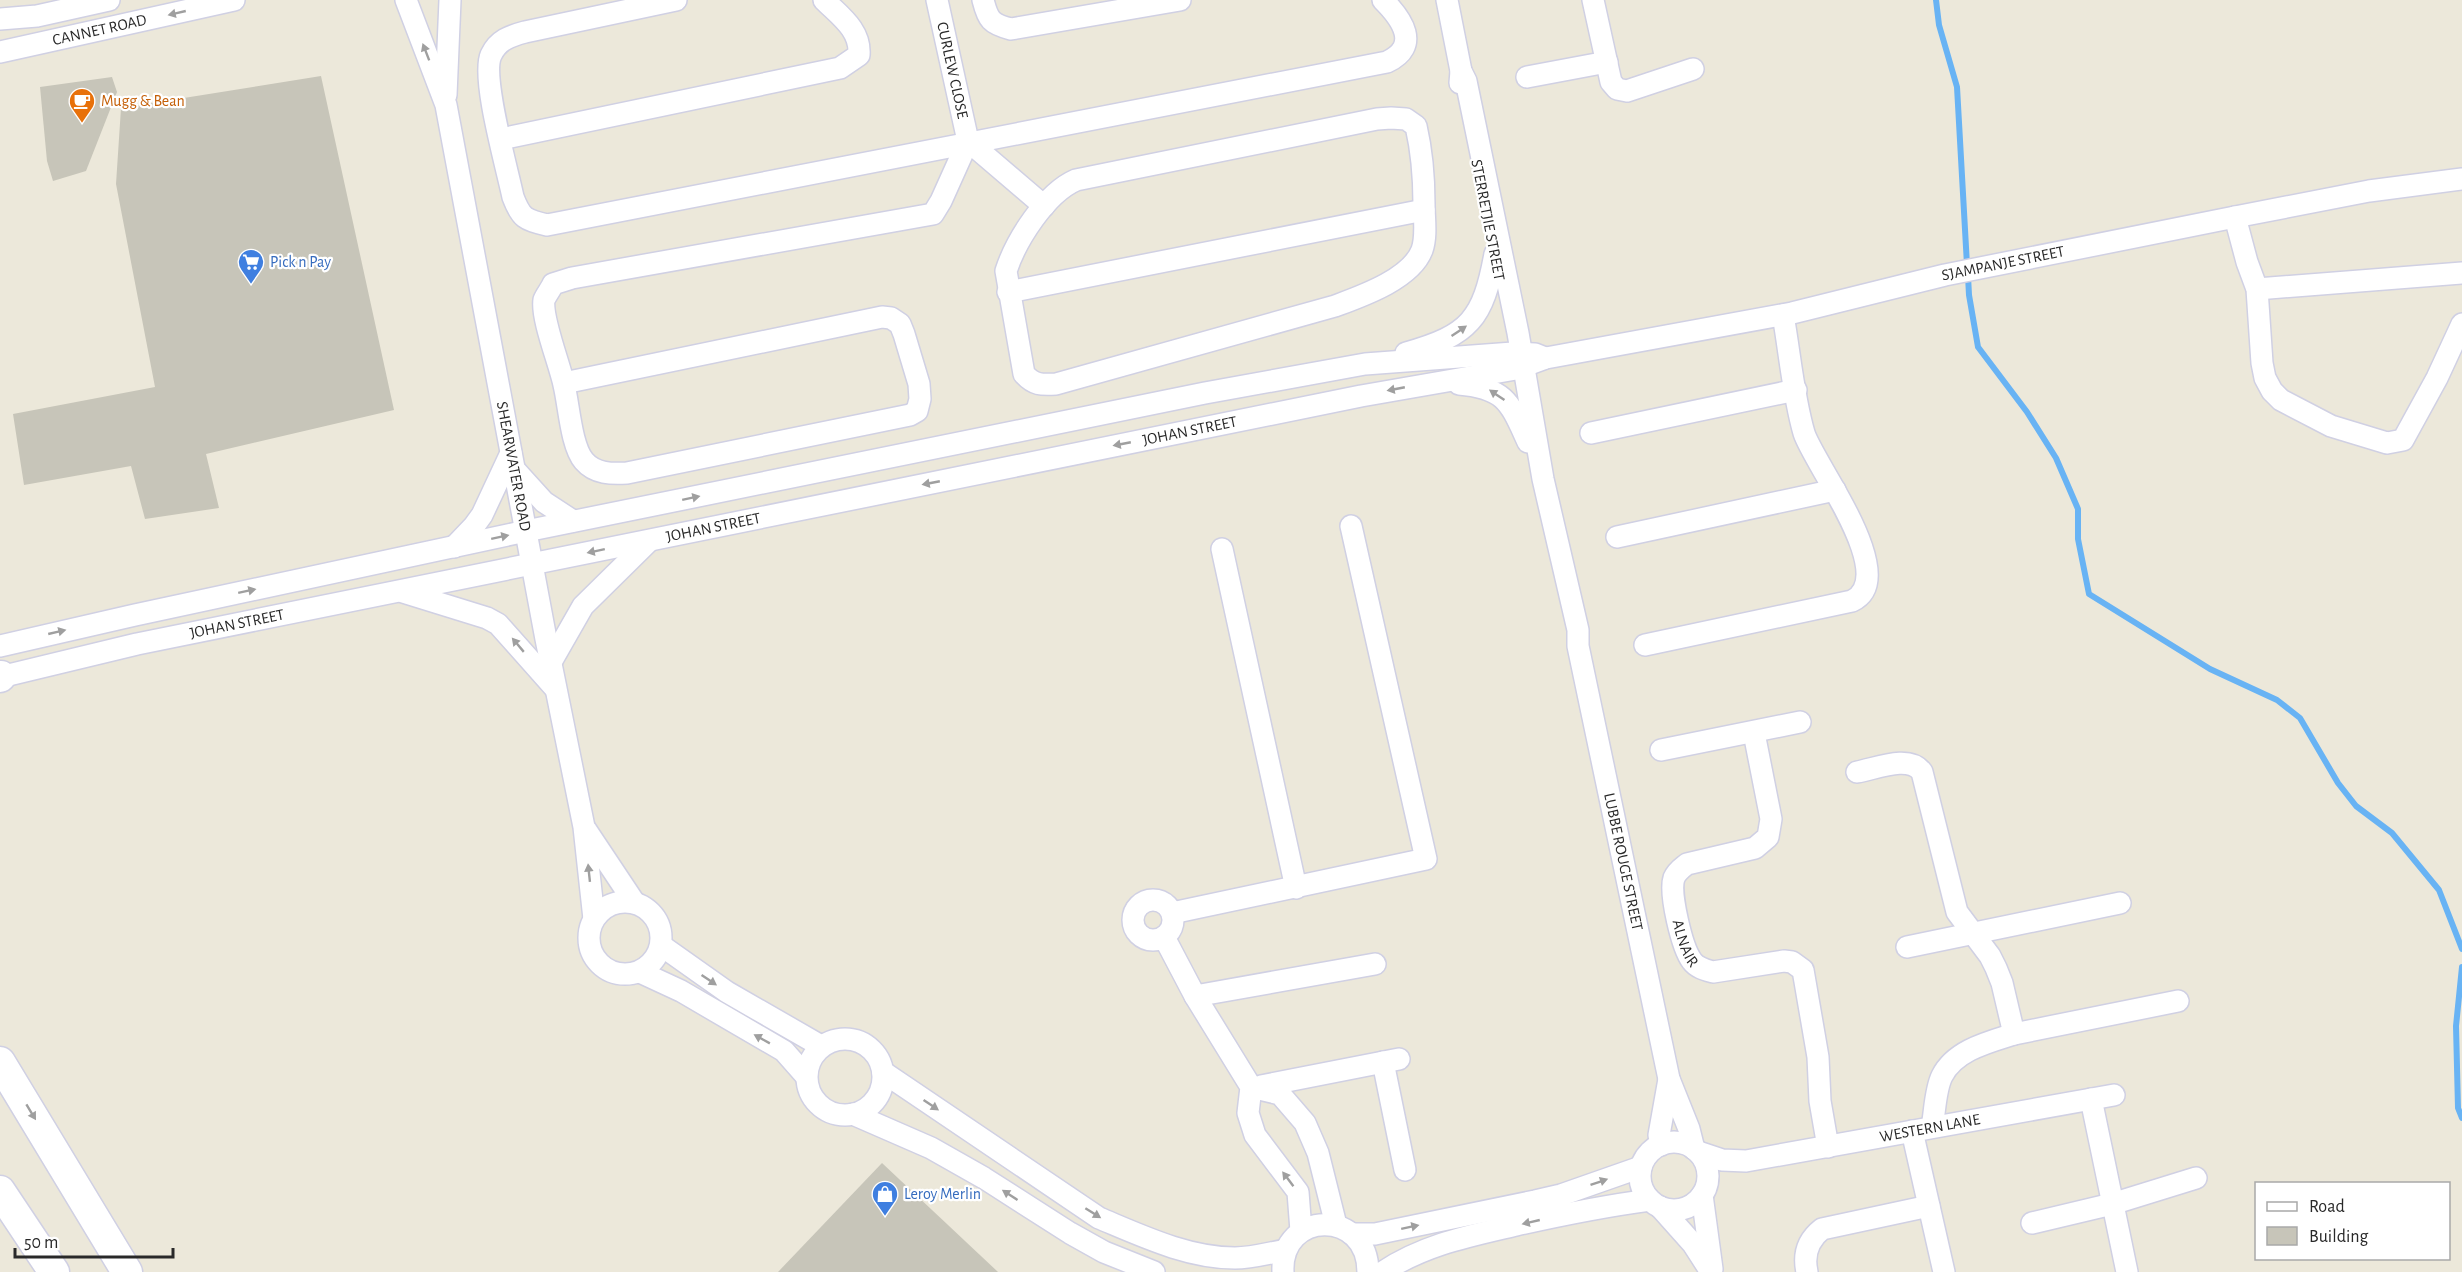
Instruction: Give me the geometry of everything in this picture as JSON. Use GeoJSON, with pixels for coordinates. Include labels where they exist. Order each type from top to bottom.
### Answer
{"type":"FeatureCollection","features":[{"type":"Feature","properties":{"kind":"main road"},"geometry":{"type":"LineString","coordinates":[[0,1062],[127,1272]]}},
{"type":"Feature","properties":{"kind":"main road"},"geometry":{"type":"LineString","coordinates":[[0,1191],[54,1272]]}},
{"type":"Feature","properties":{"kind":"street","name":"CANNET ROAD"},"geometry":{"type":"LineString","coordinates":[[0,19],[37,16],[109,0]]}},
{"type":"Feature","properties":{"kind":"street","name":"CANNET ROAD"},"geometry":{"type":"LineString","coordinates":[[0,52],[234,0]]}},
{"type":"Feature","properties":{"kind":"street","name":"SHEARWATER ROAD"},"geometry":{"type":"LineString","coordinates":[[406,0],[446,105],[584,827],[594,919]]}},
{"type":"Feature","properties":{"kind":"street","name":"SHEARWATER ROAD"},"geometry":{"type":"LineString","coordinates":[[446,105],[450,0]]}},
{"type":"Feature","properties":{"kind":"street"},"geometry":{"type":"LineString","coordinates":[[676,0],[525,32],[510,36],[498,44],[490,56],[488,70],[513,197],[519,213],[529,220],[547,225],[968,141],[1387,62],[1397,57],[1407,38],[1403,25],[1383,0]]}},
{"type":"Feature","properties":{"kind":"street"},"geometry":{"type":"LineString","coordinates":[[501,139],[840,68],[858,55],[860,43],[855,31],[824,0]]}},
{"type":"Feature","properties":{"kind":"street","name":"CURLEW CLOSE"},"geometry":{"type":"LineString","coordinates":[[937,0],[968,141]]}},
{"type":"Feature","properties":{"kind":"street"},"geometry":{"type":"LineString","coordinates":[[983,0],[986,13],[992,23],[1011,29],[1180,0]]}},
{"type":"Feature","properties":{"kind":"street","name":"STERRETJIE STREET"},"geometry":{"type":"LineString","coordinates":[[1447,0],[1461,71],[1466,81],[1518,361]]}},
{"type":"Feature","properties":{"kind":"street"},"geometry":{"type":"LineString","coordinates":[[1593,0],[1611,82],[1617,89],[1627,91],[1693,69]]}},
{"type":"Feature","properties":{"kind":"street"},"geometry":{"type":"LineString","coordinates":[[1527,77],[1607,62]]}},
{"type":"Feature","properties":{"kind":"street","name":"STERRETJIE STREET"},"geometry":{"type":"LineString","coordinates":[[1461,71],[1460,83],[1518,361]]}},
{"type":"Feature","properties":{"kind":"street"},"geometry":{"type":"LineString","coordinates":[[1391,118],[1406,119],[1416,126],[1424,184],[1425,231],[1422,250],[1414,263],[1375,291],[1335,306],[1056,384],[1040,385],[1024,374],[1006,271],[1011,256],[1044,206],[1054,194],[1076,180],[1391,118]]}},
{"type":"Feature","properties":{"kind":"street"},"geometry":{"type":"LineString","coordinates":[[968,141],[1044,206]]}},
{"type":"Feature","properties":{"kind":"street"},"geometry":{"type":"LineString","coordinates":[[564,383],[882,317],[891,318],[900,324],[919,384],[920,399],[917,411],[910,415],[627,473],[609,474],[595,470],[583,461],[576,444],[564,383],[545,314],[544,299],[554,284],[572,278],[933,214],[968,141]]}},
{"type":"Feature","properties":{"kind":"street","name":"SJAMPANJE STREET"},"geometry":{"type":"LineString","coordinates":[[1518,361],[1546,358],[1783,315],[1945,275],[2369,191],[2462,179]]}},
{"type":"Feature","properties":{"kind":"street"},"geometry":{"type":"LineString","coordinates":[[1008,292],[1424,210]]}},
{"type":"Feature","properties":{"kind":"street"},"geometry":{"type":"LineString","coordinates":[[2235,217],[2257,289],[2265,378],[2272,391],[2281,400],[2331,426],[2387,443],[2403,440],[2462,324]]}},
{"type":"Feature","properties":{"kind":"street","name":"JOHAN STREET"},"geometry":{"type":"LineString","coordinates":[[0,646],[146,612],[526,531],[1205,393],[1365,364],[1421,349],[1466,327],[1481,308],[1489,285],[1495,254]]}},
{"type":"Feature","properties":{"kind":"street"},"geometry":{"type":"LineString","coordinates":[[2257,289],[2462,273]]}},
{"type":"Feature","properties":{"kind":"street"},"geometry":{"type":"LineString","coordinates":[[1645,645],[1852,601],[1860,597],[1866,583],[1862,548],[1852,520],[1804,434],[1783,315]]}},
{"type":"Feature","properties":{"kind":"street","name":"JOHAN STREET"},"geometry":{"type":"LineString","coordinates":[[1365,364],[1518,361]]}},
{"type":"Feature","properties":{"kind":"street","name":"JOHAN STREET"},"geometry":{"type":"LineString","coordinates":[[0,677],[137,644],[1428,383],[1518,361]]}},
{"type":"Feature","properties":{"kind":"street","name":"LUBBE ROUGE STREET"},"geometry":{"type":"LineString","coordinates":[[1518,361],[1528,442],[1568,628],[1578,646]]}},
{"type":"Feature","properties":{"kind":"street","name":"LUBBE ROUGE STREET"},"geometry":{"type":"LineString","coordinates":[[1518,361],[1578,630],[1578,646],[1669,1079],[1696,1150]]}},
{"type":"Feature","properties":{"kind":"street","name":"JOHAN STREET"},"geometry":{"type":"LineString","coordinates":[[1428,383],[1493,390],[1514,410],[1528,442]]}},
{"type":"Feature","properties":{"kind":"street"},"geometry":{"type":"LineString","coordinates":[[1591,433],[1796,390]]}},
{"type":"Feature","properties":{"kind":"street"},"geometry":{"type":"LineString","coordinates":[[454,547],[482,515],[513,461],[544,502],[573,522]]}},
{"type":"Feature","properties":{"kind":"street"},"geometry":{"type":"LineString","coordinates":[[1617,537],[1835,490]]}},
{"type":"Feature","properties":{"kind":"street"},"geometry":{"type":"LineString","coordinates":[[1172,913],[1426,859],[1351,526]]}},
{"type":"Feature","properties":{"kind":"street"},"geometry":{"type":"LineString","coordinates":[[551,662],[583,606],[650,540]]}},
{"type":"Feature","properties":{"kind":"street"},"geometry":{"type":"LineString","coordinates":[[1222,549],[1296,888]]}},
{"type":"Feature","properties":{"kind":"street"},"geometry":{"type":"LineString","coordinates":[[400,591],[487,618],[498,624],[556,689]]}},
{"type":"Feature","properties":{"kind":"street"},"geometry":{"type":"LineString","coordinates":[[1661,750],[1800,722]]}},
{"type":"Feature","properties":{"kind":"street","name":"ALNAIR"},"geometry":{"type":"LineString","coordinates":[[1754,733],[1771,819],[1768,837],[1755,848],[1687,864],[1679,870],[1674,877],[1673,888],[1683,944],[1693,963],[1713,972],[1784,961],[1792,962],[1803,970],[1818,1057],[1820,1101],[1828,1147]]}},
{"type":"Feature","properties":{"kind":"street"},"geometry":{"type":"LineString","coordinates":[[1857,772],[1908,762],[1919,767],[1922,772],[1957,912],[1990,956],[2002,983],[2014,1034]]}},
{"type":"Feature","properties":{"kind":"street","name":"SHEARWATER ROAD"},"geometry":{"type":"LineString","coordinates":[[584,827],[634,902]]}},
{"type":"Feature","properties":{"kind":"street"},"geometry":{"type":"LineString","coordinates":[[1150,900],[1163,903],[1172,913],[1172,926],[1164,937],[1152,940],[1139,935],[1133,924],[1134,911],[1143,902],[1150,900]]}},
{"type":"Feature","properties":{"kind":"street"},"geometry":{"type":"LineString","coordinates":[[634,902],[653,914],[659,924],[662,946],[650,966],[640,972],[617,974],[598,962],[592,952],[589,941],[594,919],[601,910],[611,904],[634,902]]}},
{"type":"Feature","properties":{"kind":"street"},"geometry":{"type":"LineString","coordinates":[[1907,947],[2120,903]]}},
{"type":"Feature","properties":{"kind":"street"},"geometry":{"type":"LineString","coordinates":[[1164,937],[1195,996],[1251,1087],[1248,1113],[1255,1135],[1298,1192],[1301,1231]]}},
{"type":"Feature","properties":{"kind":"street"},"geometry":{"type":"LineString","coordinates":[[662,946],[728,992],[821,1046]]}},
{"type":"Feature","properties":{"kind":"street"},"geometry":{"type":"LineString","coordinates":[[1195,996],[1375,964]]}},
{"type":"Feature","properties":{"kind":"street"},"geometry":{"type":"LineString","coordinates":[[640,972],[681,991],[784,1051],[806,1076],[813,1098],[830,1112],[853,1114],[931,1148],[1104,1252],[1154,1272]]}},
{"type":"Feature","properties":{"kind":"street"},"geometry":{"type":"LineString","coordinates":[[1944,1272],[1929,1206],[1922,1129],[1942,1077],[1950,1066],[1978,1045],[2014,1034],[2178,1001]]}},
{"type":"Feature","properties":{"kind":"street"},"geometry":{"type":"LineString","coordinates":[[806,1076],[808,1065],[821,1046],[831,1041],[854,1040],[873,1051],[883,1072],[1099,1218],[1197,1254],[1235,1258],[1286,1250]]}},
{"type":"Feature","properties":{"kind":"street"},"geometry":{"type":"LineString","coordinates":[[1251,1087],[1391,1061],[1405,1170]]}},
{"type":"Feature","properties":{"kind":"street"},"geometry":{"type":"LineString","coordinates":[[853,1114],[873,1103],[879,1094],[883,1072]]}},
{"type":"Feature","properties":{"kind":"street","name":"LUBBE ROUGE STREET"},"geometry":{"type":"LineString","coordinates":[[1661,1145],[1659,1135],[1669,1079]]}},
{"type":"Feature","properties":{"kind":"street"},"geometry":{"type":"LineString","coordinates":[[1251,1087],[1280,1094],[1305,1123],[1318,1153],[1344,1229],[1364,1248],[1368,1260],[1368,1272]]}},
{"type":"Feature","properties":{"kind":"street","name":"WESTERN LANE"},"geometry":{"type":"LineString","coordinates":[[1696,1150],[1722,1160],[1746,1161],[2114,1095]]}},
{"type":"Feature","properties":{"kind":"street"},"geometry":{"type":"LineString","coordinates":[[2091,1099],[2127,1272]]}},
{"type":"Feature","properties":{"kind":"street"},"geometry":{"type":"LineString","coordinates":[[1677,1142],[1696,1150],[1705,1161],[1708,1173],[1704,1191],[1712,1272],[1693,1244],[1644,1190],[1641,1167],[1646,1157],[1661,1145],[1677,1142]]}},
{"type":"Feature","properties":{"kind":"street","name":"WESTERN LANE"},"geometry":{"type":"LineString","coordinates":[[1704,1191],[1746,1161]]}},
{"type":"Feature","properties":{"kind":"street"},"geometry":{"type":"LineString","coordinates":[[1283,1272],[1282,1262],[1292,1239],[1301,1231],[1312,1226],[1375,1234],[1544,1199],[1641,1167]]}},
{"type":"Feature","properties":{"kind":"street"},"geometry":{"type":"LineString","coordinates":[[2032,1223],[2112,1204],[2196,1178]]}},
{"type":"Feature","properties":{"kind":"street"},"geometry":{"type":"LineString","coordinates":[[1383,1272],[1401,1260],[1450,1241],[1592,1208],[1655,1203],[1672,1209],[1683,1208],[1694,1204],[1704,1191]]}},
{"type":"Feature","properties":{"kind":"street"},"geometry":{"type":"LineString","coordinates":[[1807,1272],[1806,1252],[1811,1237],[1822,1229],[1929,1206]]}},
{"type":"Feature","properties":{"kind":"building","name":"Pick n Pay"},"geometry":{"type":"Polygon","coordinates":[[[321,76],[394,410],[206,454],[219,508],[145,519],[131,466],[24,485],[13,414],[155,387],[116,184],[121,108],[321,76]]]}},
{"type":"Feature","properties":{"kind":"building","name":"Mugg & Bean"},"geometry":{"type":"Polygon","coordinates":[[[112,77],[117,92],[86,171],[53,181],[47,161],[40,87],[112,77]]]}},
{"type":"Feature","properties":{"kind":"building","name":"Leroy Merlin"},"geometry":{"type":"Polygon","coordinates":[[[882,1163],[998,1272],[778,1272],[882,1163]]]}},
{"type":"Feature","properties":{"kind":"waterway"},"geometry":{"type":"LineString","coordinates":[[1936,0],[1939,25],[1957,87],[1967,265]]}},
{"type":"Feature","properties":{"kind":"waterway"},"geometry":{"type":"LineString","coordinates":[[1968,276],[1978,347],[2027,412],[2056,458],[2078,509],[2078,539],[2089,594],[2210,669],[2277,700],[2300,718],[2338,783],[2356,806],[2392,833],[2439,890],[2462,949]]}},
{"type":"Feature","properties":{"kind":"waterway"},"geometry":{"type":"LineString","coordinates":[[2462,967],[2456,1026],[2458,1108],[2462,1118]]}},
{"type":"Feature","properties":{"kind":"place","name":"Mugg & Bean"},"geometry":{"type":"Point","coordinates":[82,124]}},
{"type":"Feature","properties":{"kind":"place","name":"Pick n Pay"},"geometry":{"type":"Point","coordinates":[251,285]}},
{"type":"Feature","properties":{"kind":"place","name":"Leroy Merlin"},"geometry":{"type":"Point","coordinates":[885,1217]}}]}
